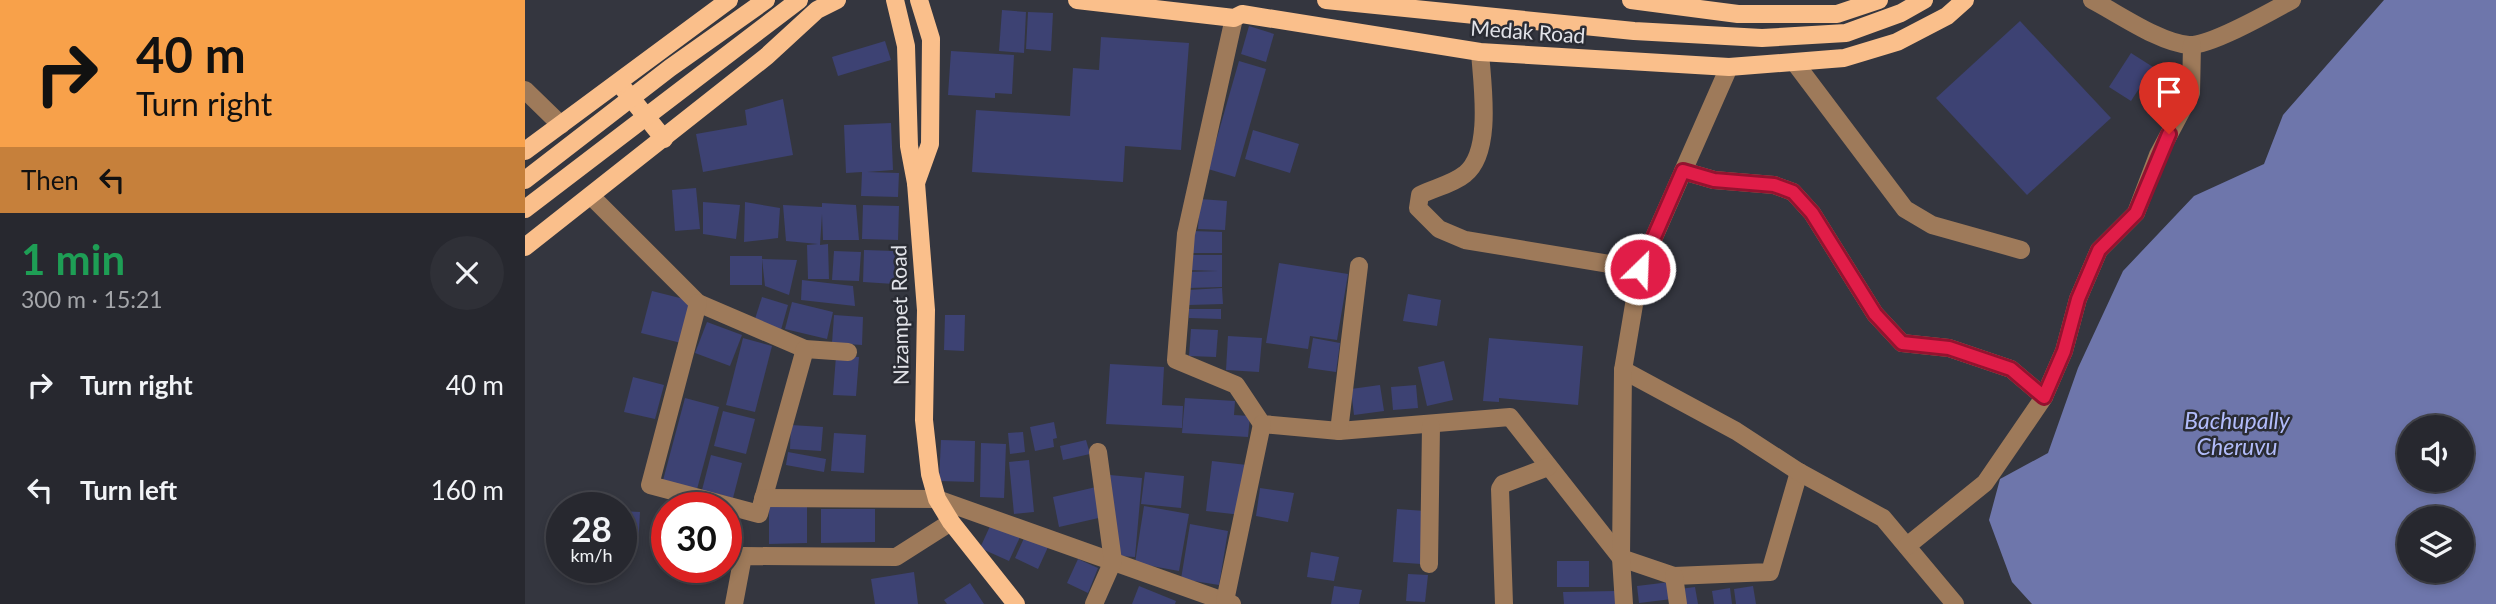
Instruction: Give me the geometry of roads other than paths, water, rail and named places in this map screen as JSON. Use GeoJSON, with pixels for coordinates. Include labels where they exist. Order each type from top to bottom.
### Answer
{"type":"FeatureCollection","features":[{"type":"Feature","properties":{"kind":"main road"},"geometry":{"type":"LineString","coordinates":[[525,151],[729,0]]}},
{"type":"Feature","properties":{"kind":"main road"},"geometry":{"type":"LineString","coordinates":[[525,180],[670,68],[767,0]]}},
{"type":"Feature","properties":{"kind":"main road"},"geometry":{"type":"LineString","coordinates":[[525,209],[799,0]]}},
{"type":"Feature","properties":{"kind":"main road"},"geometry":{"type":"LineString","coordinates":[[525,247],[767,57],[817,10],[837,0]]}},
{"type":"Feature","properties":{"kind":"main road","name":"Nizampet Road"},"geometry":{"type":"LineString","coordinates":[[895,0],[907,46],[909,146],[916,183],[926,310],[924,420],[930,474],[937,499],[951,522],[1016,604]]}},
{"type":"Feature","properties":{"kind":"main road"},"geometry":{"type":"LineString","coordinates":[[916,183],[930,144],[931,39],[919,0]]}},
{"type":"Feature","properties":{"kind":"main road","name":"Medak Road"},"geometry":{"type":"LineString","coordinates":[[1077,0],[1139,4],[1234,18],[1241,14],[1480,52],[1729,67],[1844,58],[1897,42],[1947,16],[1965,0]]}},
{"type":"Feature","properties":{"kind":"main road"},"geometry":{"type":"LineString","coordinates":[[1325,0],[1634,31],[1762,38],[1846,33],[1901,13],[1924,0]]}},
{"type":"Feature","properties":{"kind":"main road"},"geometry":{"type":"LineString","coordinates":[[1631,0],[1738,14],[1837,14],[1879,0]]}},
{"type":"Feature","properties":{"kind":"main road"},"geometry":{"type":"LineString","coordinates":[[618,82],[664,139]]}},
{"type":"Feature","properties":{"kind":"street"},"geometry":{"type":"LineString","coordinates":[[2092,0],[2170,41],[2192,45],[2250,23],[2292,0]]}},
{"type":"Feature","properties":{"kind":"street"},"geometry":{"type":"LineString","coordinates":[[763,498],[937,499],[1228,602],[1262,424],[1236,386],[1176,360],[1187,234],[1234,18]]}},
{"type":"Feature","properties":{"kind":"street"},"geometry":{"type":"LineString","coordinates":[[1907,546],[1985,483],[2044,397],[2064,351],[2078,299],[2099,250],[2136,213],[2158,155],[2191,93],[2192,45]]}},
{"type":"Feature","properties":{"kind":"street"},"geometry":{"type":"LineString","coordinates":[[1480,52],[1484,135],[1474,161],[1468,173],[1420,195],[1418,208],[1439,229],[1465,240],[1640,269]]}},
{"type":"Feature","properties":{"kind":"street"},"geometry":{"type":"LineString","coordinates":[[1795,63],[1905,209],[1932,225],[2021,250]]}},
{"type":"Feature","properties":{"kind":"street"},"geometry":{"type":"LineString","coordinates":[[1624,604],[1621,558],[1623,370],[1640,269],[1729,67]]}},
{"type":"Feature","properties":{"kind":"street"},"geometry":{"type":"LineString","coordinates":[[525,90],[561,125]]}},
{"type":"Feature","properties":{"kind":"street"},"geometry":{"type":"LineString","coordinates":[[1683,171],[1714,180],[1774,185],[1793,192],[1812,213],[1875,314],[1902,343],[1949,348],[2011,369],[2044,397]]}},
{"type":"Feature","properties":{"kind":"street"},"geometry":{"type":"LineString","coordinates":[[592,197],[698,303],[805,349],[848,352]]}},
{"type":"Feature","properties":{"kind":"street"},"geometry":{"type":"LineString","coordinates":[[1339,431],[1359,266]]}},
{"type":"Feature","properties":{"kind":"street"},"geometry":{"type":"LineString","coordinates":[[698,303],[650,485],[759,514],[805,349]]}},
{"type":"Feature","properties":{"kind":"street"},"geometry":{"type":"LineString","coordinates":[[1623,370],[1736,431],[1798,472],[1883,518],[1955,604]]}},
{"type":"Feature","properties":{"kind":"street"},"geometry":{"type":"LineString","coordinates":[[1262,424],[1339,431],[1431,426],[1510,417],[1621,558],[1674,576],[1770,572],[1798,472]]}},
{"type":"Feature","properties":{"kind":"street"},"geometry":{"type":"LineString","coordinates":[[1429,565],[1431,426]]}},
{"type":"Feature","properties":{"kind":"street"},"geometry":{"type":"LineString","coordinates":[[1094,604],[1113,561],[1098,452]]}},
{"type":"Feature","properties":{"kind":"street"},"geometry":{"type":"LineString","coordinates":[[1504,604],[1500,489],[1503,484],[1548,467]]}},
{"type":"Feature","properties":{"kind":"street"},"geometry":{"type":"LineString","coordinates":[[734,604],[743,556],[896,557],[951,522]]}},
{"type":"Feature","properties":{"kind":"street"},"geometry":{"type":"LineString","coordinates":[[1674,576],[1678,604]]}},
{"type":"Feature","properties":{"kind":"water","name":"Bachupally Cheruvu"},"geometry":{"type":"Polygon","coordinates":[[[2384,0],[2496,0],[2496,604],[2032,604],[2012,582],[1989,520],[2000,479],[2048,453],[2078,368],[2123,271],[2194,196],[2264,164],[2283,115],[2384,0]]]}}]}
